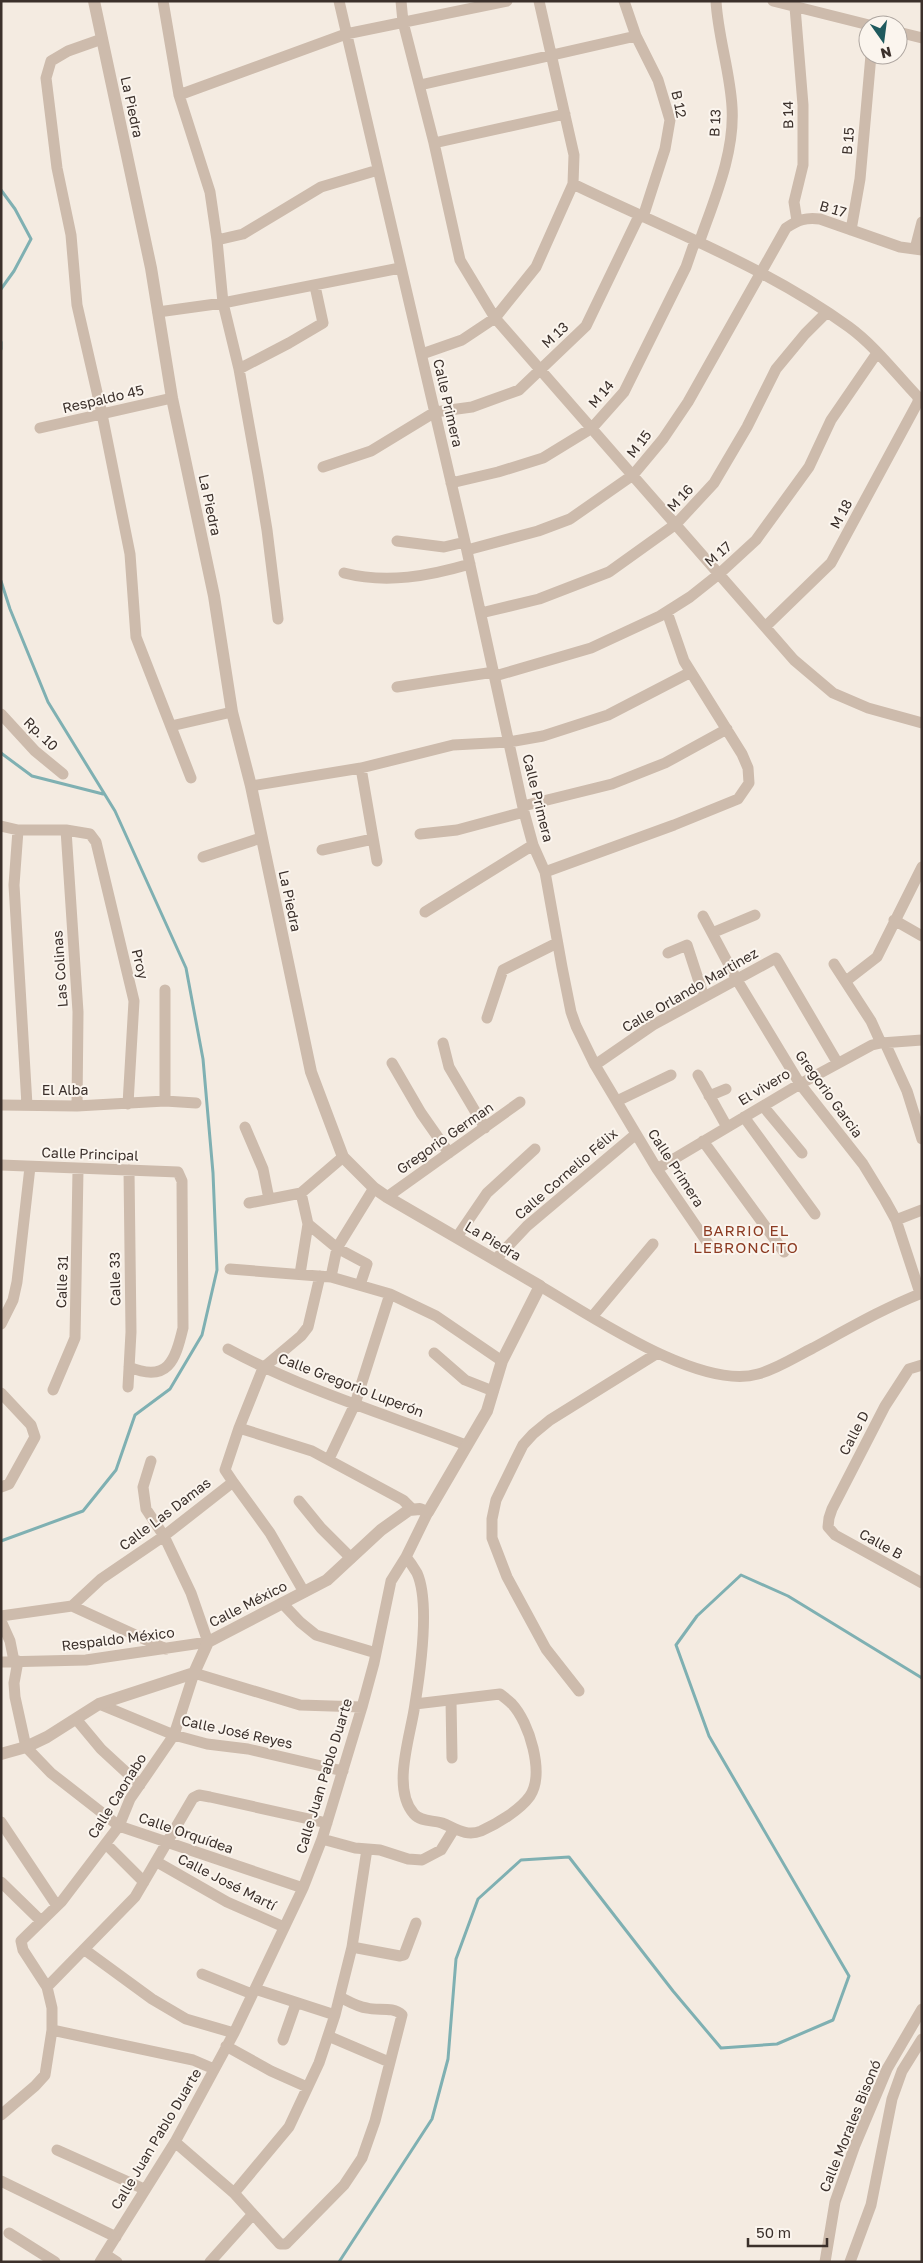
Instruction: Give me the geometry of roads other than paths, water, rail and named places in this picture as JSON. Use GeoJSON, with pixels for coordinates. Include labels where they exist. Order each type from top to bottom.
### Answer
{"type":"FeatureCollection","features":[{"type":"Feature","properties":{"kind":"street","name":"La Piedra"},"geometry":{"type":"LineString","coordinates":[[94,1],[151,268],[172,398],[214,596],[232,712],[251,786],[311,1072],[343,1156],[374,1188],[387,1198],[656,1354],[687,1366],[716,1374],[754,1375],[780,1366],[866,1319],[921,1293]]}},
{"type":"Feature","properties":{"kind":"street"},"geometry":{"type":"LineString","coordinates":[[163,1],[179,94],[210,192],[223,303],[239,369],[267,530],[278,620]]}},
{"type":"Feature","properties":{"kind":"street","name":"Calle Primera"},"geometry":{"type":"LineString","coordinates":[[339,1],[400,268],[452,483],[523,809],[533,845],[545,872],[571,1012],[595,1065],[657,1169],[709,1245]]}},
{"type":"Feature","properties":{"kind":"street"},"geometry":{"type":"LineString","coordinates":[[401,1],[403,22],[420,85],[460,260],[495,318],[794,660],[833,693],[868,708],[922,723]]}},
{"type":"Feature","properties":{"kind":"street"},"geometry":{"type":"LineString","coordinates":[[179,94],[346,34],[507,1]]}},
{"type":"Feature","properties":{"kind":"street"},"geometry":{"type":"LineString","coordinates":[[422,354],[462,340],[495,318],[536,267],[573,184],[574,155],[539,1]]}},
{"type":"Feature","properties":{"kind":"street","name":"B 12"},"geometry":{"type":"LineString","coordinates":[[624,1],[636,36],[658,80],[670,120],[665,149],[641,216]]}},
{"type":"Feature","properties":{"kind":"street","name":"B 13"},"geometry":{"type":"LineString","coordinates":[[697,242],[719,186],[729,150],[732,107],[716,1]]}},
{"type":"Feature","properties":{"kind":"street"},"geometry":{"type":"LineString","coordinates":[[773,1],[858,22]]}},
{"type":"Feature","properties":{"kind":"street","name":"B 14"},"geometry":{"type":"LineString","coordinates":[[795,7],[803,105],[803,165],[794,202],[797,221]]}},
{"type":"Feature","properties":{"kind":"street"},"geometry":{"type":"LineString","coordinates":[[908,34],[922,38]]}},
{"type":"Feature","properties":{"kind":"street"},"geometry":{"type":"LineString","coordinates":[[420,85],[636,36]]}},
{"type":"Feature","properties":{"kind":"street"},"geometry":{"type":"LineString","coordinates":[[102,39],[68,51],[51,61],[46,78],[57,168],[71,235],[76,305],[102,414],[130,554],[136,637],[191,778]]}},
{"type":"Feature","properties":{"kind":"street","name":"B 15"},"geometry":{"type":"LineString","coordinates":[[851,230],[860,179],[869,65]]}},
{"type":"Feature","properties":{"kind":"street"},"geometry":{"type":"LineString","coordinates":[[434,144],[565,114]]}},
{"type":"Feature","properties":{"kind":"street"},"geometry":{"type":"LineString","coordinates":[[217,240],[243,234],[321,187],[378,170]]}},
{"type":"Feature","properties":{"kind":"street"},"geometry":{"type":"LineString","coordinates":[[573,184],[760,271],[850,328],[877,353]]}},
{"type":"Feature","properties":{"kind":"street","name":"M 13"},"geometry":{"type":"LineString","coordinates":[[435,412],[472,407],[519,390],[586,326],[641,216]]}},
{"type":"Feature","properties":{"kind":"street","name":"B 17"},"geometry":{"type":"LineString","coordinates":[[797,221],[807,218],[820,219],[900,247],[919,249]]}},
{"type":"Feature","properties":{"kind":"street"},"geometry":{"type":"LineString","coordinates":[[760,271],[786,228],[797,221]]}},
{"type":"Feature","properties":{"kind":"street"},"geometry":{"type":"LineString","coordinates":[[919,249],[922,222]]}},
{"type":"Feature","properties":{"kind":"street","name":"M 14"},"geometry":{"type":"LineString","coordinates":[[452,483],[498,472],[543,458],[592,428],[624,392],[697,242]]}},
{"type":"Feature","properties":{"kind":"street"},"geometry":{"type":"LineString","coordinates":[[158,312],[223,303],[400,268]]}},
{"type":"Feature","properties":{"kind":"street","name":"M 15"},"geometry":{"type":"LineString","coordinates":[[397,541],[444,546],[466,546],[538,531],[570,519],[633,476],[663,439],[688,402],[760,271]]}},
{"type":"Feature","properties":{"kind":"street"},"geometry":{"type":"LineString","coordinates":[[239,369],[323,323],[315,286]]}},
{"type":"Feature","properties":{"kind":"street","name":"M 16"},"geometry":{"type":"LineString","coordinates":[[481,613],[539,599],[609,572],[676,524],[714,483],[747,427],[776,369],[805,334],[826,313]]}},
{"type":"Feature","properties":{"kind":"street","name":"M 18"},"geometry":{"type":"LineString","coordinates":[[764,627],[832,563],[918,402],[918,397],[877,353]]}},
{"type":"Feature","properties":{"kind":"street","name":"M 17"},"geometry":{"type":"LineString","coordinates":[[396,688],[494,674],[591,648],[667,612],[690,598],[756,540],[809,467],[831,420],[877,353]]}},
{"type":"Feature","properties":{"kind":"street","name":"Respaldo 45"},"geometry":{"type":"LineString","coordinates":[[40,428],[172,398]]}},
{"type":"Feature","properties":{"kind":"street"},"geometry":{"type":"LineString","coordinates":[[323,467],[371,450],[435,412]]}},
{"type":"Feature","properties":{"kind":"street"},"geometry":{"type":"LineString","coordinates":[[344,573],[363,577],[410,578],[470,564]]}},
{"type":"Feature","properties":{"kind":"street"},"geometry":{"type":"LineString","coordinates":[[545,872],[674,826],[738,799],[749,783],[748,768],[727,729],[684,661],[667,612]]}},
{"type":"Feature","properties":{"kind":"street"},"geometry":{"type":"LineString","coordinates":[[251,786],[361,768],[453,745],[509,742],[543,736],[608,715],[692,672]]}},
{"type":"Feature","properties":{"kind":"street"},"geometry":{"type":"LineString","coordinates":[[171,726],[232,712]]}},
{"type":"Feature","properties":{"kind":"street","name":"Rp. 10"},"geometry":{"type":"LineString","coordinates":[[1,714],[35,751],[63,774]]}},
{"type":"Feature","properties":{"kind":"street"},"geometry":{"type":"LineString","coordinates":[[420,834],[457,830],[612,784],[665,763],[727,729]]}},
{"type":"Feature","properties":{"kind":"street"},"geometry":{"type":"LineString","coordinates":[[361,768],[377,861]]}},
{"type":"Feature","properties":{"kind":"street"},"geometry":{"type":"LineString","coordinates":[[1,826],[18,830],[66,830]]}},
{"type":"Feature","properties":{"kind":"street"},"geometry":{"type":"LineString","coordinates":[[18,830],[14,885],[27,1105]]}},
{"type":"Feature","properties":{"kind":"street","name":"Proy"},"geometry":{"type":"LineString","coordinates":[[66,830],[90,834],[96,842],[134,1001],[128,1104]]}},
{"type":"Feature","properties":{"kind":"street","name":"Las Colinas"},"geometry":{"type":"LineString","coordinates":[[66,830],[78,1012],[77,1106]]}},
{"type":"Feature","properties":{"kind":"street"},"geometry":{"type":"LineString","coordinates":[[203,857],[261,838]]}},
{"type":"Feature","properties":{"kind":"street"},"geometry":{"type":"LineString","coordinates":[[322,850],[373,839]]}},
{"type":"Feature","properties":{"kind":"street"},"geometry":{"type":"LineString","coordinates":[[425,912],[533,845]]}},
{"type":"Feature","properties":{"kind":"street"},"geometry":{"type":"LineString","coordinates":[[846,981],[877,957],[922,867]]}},
{"type":"Feature","properties":{"kind":"street"},"geometry":{"type":"LineString","coordinates":[[712,934],[755,915]]}},
{"type":"Feature","properties":{"kind":"street","name":"Gregorio Garcia"},"geometry":{"type":"LineString","coordinates":[[703,916],[737,980],[800,1084],[863,1164],[896,1220],[921,1293]]}},
{"type":"Feature","properties":{"kind":"street"},"geometry":{"type":"LineString","coordinates":[[894,920],[922,936]]}},
{"type":"Feature","properties":{"kind":"street"},"geometry":{"type":"LineString","coordinates":[[487,1018],[503,970],[557,943]]}},
{"type":"Feature","properties":{"kind":"street"},"geometry":{"type":"LineString","coordinates":[[668,953],[687,945],[704,997]]}},
{"type":"Feature","properties":{"kind":"street","name":"Calle Orlando Martinez"},"geometry":{"type":"LineString","coordinates":[[595,1065],[653,1025],[774,958],[778,959],[783,967],[837,1062]]}},
{"type":"Feature","properties":{"kind":"street"},"geometry":{"type":"LineString","coordinates":[[834,964],[871,1020],[883,1043],[907,1091],[922,1139]]}},
{"type":"Feature","properties":{"kind":"street"},"geometry":{"type":"LineString","coordinates":[[165,990],[165,1101]]}},
{"type":"Feature","properties":{"kind":"street","name":"El vivero"},"geometry":{"type":"LineString","coordinates":[[657,1169],[837,1062],[883,1043],[922,1040]]}},
{"type":"Feature","properties":{"kind":"street"},"geometry":{"type":"LineString","coordinates":[[443,1043],[449,1067],[485,1128]]}},
{"type":"Feature","properties":{"kind":"street"},"geometry":{"type":"LineString","coordinates":[[392,1063],[421,1113],[449,1153]]}},
{"type":"Feature","properties":{"kind":"street"},"geometry":{"type":"LineString","coordinates":[[698,1074],[727,1127]]}},
{"type":"Feature","properties":{"kind":"street"},"geometry":{"type":"LineString","coordinates":[[617,1102],[671,1075]]}},
{"type":"Feature","properties":{"kind":"street"},"geometry":{"type":"LineString","coordinates":[[709,1096],[726,1089]]}},
{"type":"Feature","properties":{"kind":"street","name":"El Alba"},"geometry":{"type":"LineString","coordinates":[[1,1105],[77,1106],[165,1101],[196,1103]]}},
{"type":"Feature","properties":{"kind":"street","name":"Gregorio German"},"geometry":{"type":"LineString","coordinates":[[387,1198],[520,1102]]}},
{"type":"Feature","properties":{"kind":"street"},"geometry":{"type":"LineString","coordinates":[[763,1106],[802,1153]]}},
{"type":"Feature","properties":{"kind":"street"},"geometry":{"type":"LineString","coordinates":[[744,1117],[815,1214]]}},
{"type":"Feature","properties":{"kind":"street"},"geometry":{"type":"LineString","coordinates":[[245,1127],[263,1169],[269,1199]]}},
{"type":"Feature","properties":{"kind":"street","name":"Calle Cornelio Félix"},"geometry":{"type":"LineString","coordinates":[[495,1260],[527,1226],[636,1134]]}},
{"type":"Feature","properties":{"kind":"street"},"geometry":{"type":"LineString","coordinates":[[703,1141],[784,1252]]}},
{"type":"Feature","properties":{"kind":"street"},"geometry":{"type":"LineString","coordinates":[[457,1237],[487,1193],[535,1149]]}},
{"type":"Feature","properties":{"kind":"street"},"geometry":{"type":"LineString","coordinates":[[249,1203],[301,1193],[343,1156]]}},
{"type":"Feature","properties":{"kind":"street","name":"Calle Principal"},"geometry":{"type":"LineString","coordinates":[[1,1165],[78,1170],[178,1172],[182,1181],[183,1328],[178,1348],[173,1361],[161,1371],[142,1373],[129,1367]]}},
{"type":"Feature","properties":{"kind":"street"},"geometry":{"type":"LineString","coordinates":[[1,1324],[13,1300],[17,1282],[30,1167]]}},
{"type":"Feature","properties":{"kind":"street","name":"Calle 31"},"geometry":{"type":"LineString","coordinates":[[53,1390],[75,1338],[78,1170]]}},
{"type":"Feature","properties":{"kind":"street","name":"Calle 33"},"geometry":{"type":"LineString","coordinates":[[128,1170],[131,1332],[128,1387]]}},
{"type":"Feature","properties":{"kind":"street","name":"Calle Las Damas"},"geometry":{"type":"LineString","coordinates":[[72,1606],[101,1579],[164,1536],[233,1482],[225,1470],[239,1428],[263,1368],[301,1336],[308,1326],[337,1248],[374,1188]]}},
{"type":"Feature","properties":{"kind":"street"},"geometry":{"type":"LineString","coordinates":[[300,1274],[308,1224],[301,1193]]}},
{"type":"Feature","properties":{"kind":"street"},"geometry":{"type":"LineString","coordinates":[[896,1220],[922,1210]]}},
{"type":"Feature","properties":{"kind":"street"},"geometry":{"type":"LineString","coordinates":[[308,1224],[337,1248],[367,1264],[360,1285]]}},
{"type":"Feature","properties":{"kind":"street"},"geometry":{"type":"LineString","coordinates":[[592,1317],[653,1244]]}},
{"type":"Feature","properties":{"kind":"street"},"geometry":{"type":"LineString","coordinates":[[230,1269],[326,1276],[390,1294],[436,1316],[502,1362]]}},
{"type":"Feature","properties":{"kind":"street","name":"Calle Juan Pablo Duarte"},"geometry":{"type":"LineString","coordinates":[[103,2258],[144,2189],[175,2142],[234,2033],[303,1888],[322,1839],[362,1707],[376,1653],[391,1581],[406,1558],[428,1512],[487,1411],[502,1362],[540,1286]]}},
{"type":"Feature","properties":{"kind":"street"},"geometry":{"type":"LineString","coordinates":[[329,1459],[355,1404],[390,1294]]}},
{"type":"Feature","properties":{"kind":"street","name":"Calle Gregorio Luperón"},"geometry":{"type":"LineString","coordinates":[[228,1349],[263,1368],[303,1386],[466,1445]]}},
{"type":"Feature","properties":{"kind":"street"},"geometry":{"type":"LineString","coordinates":[[434,1353],[465,1380],[493,1391]]}},
{"type":"Feature","properties":{"kind":"street"},"geometry":{"type":"LineString","coordinates":[[578,1691],[546,1649],[507,1577],[492,1538],[492,1519],[496,1500],[523,1445],[533,1434],[550,1420],[656,1354]]}},
{"type":"Feature","properties":{"kind":"street","name":"Calle D"},"geometry":{"type":"LineString","coordinates":[[828,1527],[828,1518],[832,1509],[885,1406],[909,1369],[922,1365]]}},
{"type":"Feature","properties":{"kind":"street"},"geometry":{"type":"LineString","coordinates":[[1,1393],[31,1424],[35,1437],[9,1484],[1,1487]]}},
{"type":"Feature","properties":{"kind":"street"},"geometry":{"type":"LineString","coordinates":[[239,1428],[312,1451],[403,1500],[412,1509],[428,1512]]}},
{"type":"Feature","properties":{"kind":"street"},"geometry":{"type":"LineString","coordinates":[[151,1461],[143,1487],[146,1509],[164,1536],[191,1593],[208,1642]]}},
{"type":"Feature","properties":{"kind":"street"},"geometry":{"type":"LineString","coordinates":[[233,1482],[270,1533],[304,1592]]}},
{"type":"Feature","properties":{"kind":"street"},"geometry":{"type":"LineString","coordinates":[[299,1501],[321,1528],[351,1558]]}},
{"type":"Feature","properties":{"kind":"street","name":"Calle México"},"geometry":{"type":"LineString","coordinates":[[194,1673],[208,1642],[327,1580],[381,1530],[412,1509]]}},
{"type":"Feature","properties":{"kind":"street","name":"Calle B"},"geometry":{"type":"LineString","coordinates":[[828,1527],[835,1535],[922,1583]]}},
{"type":"Feature","properties":{"kind":"street"},"geometry":{"type":"LineString","coordinates":[[406,1558],[417,1573],[423,1597],[416,1704],[403,1774],[406,1801],[414,1815],[425,1821],[440,1822],[462,1833],[479,1832],[526,1801],[532,1792],[535,1769],[531,1740],[512,1704],[500,1694],[416,1704]]}},
{"type":"Feature","properties":{"kind":"street"},"geometry":{"type":"LineString","coordinates":[[282,1603],[316,1635],[376,1653]]}},
{"type":"Feature","properties":{"kind":"street"},"geometry":{"type":"LineString","coordinates":[[1,1616],[72,1606],[166,1649]]}},
{"type":"Feature","properties":{"kind":"street"},"geometry":{"type":"LineString","coordinates":[[1,1621],[16,1661],[15,1697],[26,1747]]}},
{"type":"Feature","properties":{"kind":"street","name":"Respaldo México"},"geometry":{"type":"LineString","coordinates":[[1,1662],[86,1660],[208,1642]]}},
{"type":"Feature","properties":{"kind":"street"},"geometry":{"type":"LineString","coordinates":[[1,1754],[26,1747],[46,1737],[99,1704],[194,1673],[300,1705],[362,1707]]}},
{"type":"Feature","properties":{"kind":"street","name":"Calle Caonabo"},"geometry":{"type":"LineString","coordinates":[[47,1987],[23,1950],[20,1941],[57,1906],[119,1826],[130,1799],[174,1735],[194,1673]]}},
{"type":"Feature","properties":{"kind":"street"},"geometry":{"type":"LineString","coordinates":[[451,1700],[452,1758]]}},
{"type":"Feature","properties":{"kind":"street","name":"Calle José Reyes"},"geometry":{"type":"LineString","coordinates":[[99,1704],[174,1735],[207,1744],[248,1749],[343,1771]]}},
{"type":"Feature","properties":{"kind":"street"},"geometry":{"type":"LineString","coordinates":[[76,1719],[101,1749],[140,1785]]}},
{"type":"Feature","properties":{"kind":"street","name":"Calle Orquídea"},"geometry":{"type":"LineString","coordinates":[[26,1747],[51,1773],[119,1826],[303,1888]]}},
{"type":"Feature","properties":{"kind":"street"},"geometry":{"type":"LineString","coordinates":[[1,2115],[45,2075],[52,2030],[52,2008],[47,1987],[135,1897],[193,1798],[199,1795],[327,1823]]}},
{"type":"Feature","properties":{"kind":"street"},"geometry":{"type":"LineString","coordinates":[[1,1822],[57,1906]]}},
{"type":"Feature","properties":{"kind":"street"},"geometry":{"type":"LineString","coordinates":[[322,1839],[355,1848],[380,1850],[408,1859],[422,1860],[441,1850],[454,1829]]}},
{"type":"Feature","properties":{"kind":"street"},"geometry":{"type":"LineString","coordinates":[[106,1844],[144,1882]]}},
{"type":"Feature","properties":{"kind":"street"},"geometry":{"type":"LineString","coordinates":[[234,2193],[288,2127],[319,2063],[340,1998],[352,1947],[367,1849]]}},
{"type":"Feature","properties":{"kind":"street","name":"Calle José Martí"},"geometry":{"type":"LineString","coordinates":[[157,1862],[227,1902],[284,1927]]}},
{"type":"Feature","properties":{"kind":"street"},"geometry":{"type":"LineString","coordinates":[[1,1882],[41,1921]]}},
{"type":"Feature","properties":{"kind":"street"},"geometry":{"type":"LineString","coordinates":[[352,1947],[400,1956],[404,1955],[416,1923]]}},
{"type":"Feature","properties":{"kind":"street"},"geometry":{"type":"LineString","coordinates":[[85,1950],[152,2000],[186,2019],[234,2033]]}},
{"type":"Feature","properties":{"kind":"street"},"geometry":{"type":"LineString","coordinates":[[202,1974],[335,2015]]}},
{"type":"Feature","properties":{"kind":"street"},"geometry":{"type":"LineString","coordinates":[[175,2142],[234,2193],[283,2245],[344,2185],[362,2158],[375,2121],[389,2062],[395,2049],[402,2015],[400,2012],[366,2008],[340,1998]]}},
{"type":"Feature","properties":{"kind":"street"},"geometry":{"type":"LineString","coordinates":[[284,2040],[296,2003]]}},
{"type":"Feature","properties":{"kind":"street","name":"Calle Morales Bisonó"},"geometry":{"type":"LineString","coordinates":[[825,2262],[835,2202],[855,2145],[887,2069],[922,2009]]}},
{"type":"Feature","properties":{"kind":"street"},"geometry":{"type":"LineString","coordinates":[[52,2030],[193,2060],[214,2069]]}},
{"type":"Feature","properties":{"kind":"street"},"geometry":{"type":"LineString","coordinates":[[328,2036],[389,2062]]}},
{"type":"Feature","properties":{"kind":"street","name":"Calle Morales Bisonó"},"geometry":{"type":"LineString","coordinates":[[850,2262],[871,2205],[892,2099],[902,2072],[922,2039]]}},
{"type":"Feature","properties":{"kind":"street"},"geometry":{"type":"LineString","coordinates":[[226,2046],[307,2088]]}},
{"type":"Feature","properties":{"kind":"street"},"geometry":{"type":"LineString","coordinates":[[57,2150],[144,2189]]}},
{"type":"Feature","properties":{"kind":"street"},"geometry":{"type":"LineString","coordinates":[[1,2181],[116,2236]]}},
{"type":"Feature","properties":{"kind":"street"},"geometry":{"type":"LineString","coordinates":[[210,2262],[253,2214]]}},
{"type":"Feature","properties":{"kind":"street"},"geometry":{"type":"LineString","coordinates":[[9,2233],[55,2262]]}},
{"type":"Feature","properties":{"kind":"street"},"geometry":{"type":"LineString","coordinates":[[103,2258],[117,2262]]}},
{"type":"Feature","properties":{"kind":"waterway"},"geometry":{"type":"LineString","coordinates":[[1,190],[15,209],[31,239],[14,271],[1,289]]}},
{"type":"Feature","properties":{"kind":"waterway"},"geometry":{"type":"LineString","coordinates":[[1,342],[1,349]]}},
{"type":"Feature","properties":{"kind":"waterway"},"geometry":{"type":"LineString","coordinates":[[1,581],[10,609],[48,702],[115,811],[186,968],[203,1059],[213,1173],[217,1270],[202,1335],[170,1389],[135,1415],[116,1470],[83,1511],[1,1541]]}},
{"type":"Feature","properties":{"kind":"waterway"},"geometry":{"type":"LineString","coordinates":[[1,753],[32,776],[103,794]]}},
{"type":"Feature","properties":{"kind":"waterway"},"geometry":{"type":"LineString","coordinates":[[339,2262],[432,2119],[448,2059],[456,1959],[478,1899],[521,1860],[569,1857],[673,1991],[721,2048],[777,2044],[833,2020],[849,1976],[709,1736],[676,1645],[697,1616],[741,1575],[788,1596],[922,1678]]}},
{"type":"Feature","properties":{"kind":"district","name":"BARRIO EL LEBRONCITO"},"geometry":{"type":"Point","coordinates":[746,1240]}}]}
